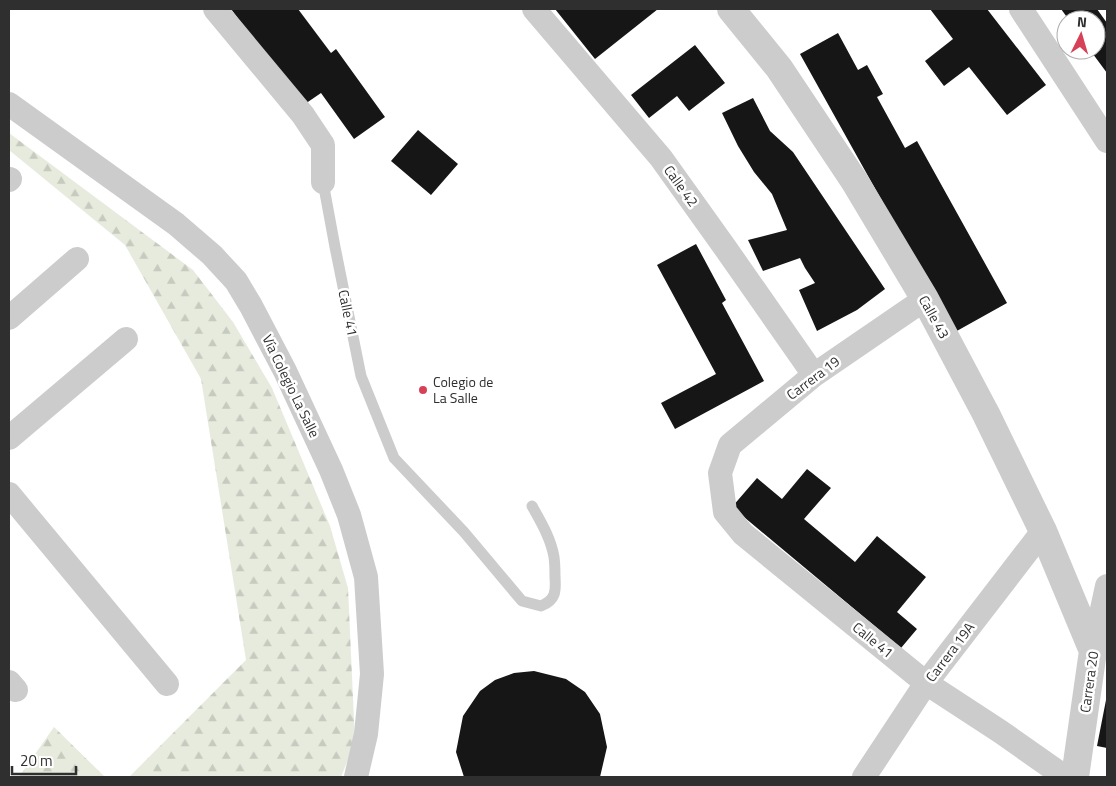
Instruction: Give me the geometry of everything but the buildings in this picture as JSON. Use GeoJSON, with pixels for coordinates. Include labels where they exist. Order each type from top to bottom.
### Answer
{"type":"FeatureCollection","features":[{"type":"Feature","properties":{"kind":"street","name":"Calle 41"},"geometry":{"type":"LineString","coordinates":[[216,9],[303,115],[323,145],[323,182]]}},
{"type":"Feature","properties":{"kind":"street","name":"Calle 42"},"geometry":{"type":"LineString","coordinates":[[534,9],[661,158],[814,375]]}},
{"type":"Feature","properties":{"kind":"street","name":"Calle 43"},"geometry":{"type":"LineString","coordinates":[[731,9],[779,68],[855,182],[925,300],[986,414],[1043,531],[1093,651]]}},
{"type":"Feature","properties":{"kind":"street"},"geometry":{"type":"LineString","coordinates":[[1021,9],[1107,141]]}},
{"type":"Feature","properties":{"kind":"street","name":"Vía Colegio La Salle"},"geometry":{"type":"LineString","coordinates":[[9,104],[176,224],[212,255],[236,281],[285,371],[331,470],[349,515],[366,577],[372,674],[366,734],[356,777]]}},
{"type":"Feature","properties":{"kind":"street"},"geometry":{"type":"LineString","coordinates":[[9,318],[77,259]]}},
{"type":"Feature","properties":{"kind":"street","name":"Carrera 19"},"geometry":{"type":"LineString","coordinates":[[720,473],[730,445],[814,375],[925,300]]}},
{"type":"Feature","properties":{"kind":"street"},"geometry":{"type":"LineString","coordinates":[[9,438],[126,340]]}},
{"type":"Feature","properties":{"kind":"street","name":"Calle 41"},"geometry":{"type":"LineString","coordinates":[[720,473],[725,512],[743,534],[926,683],[1065,777]]}},
{"type":"Feature","properties":{"kind":"street"},"geometry":{"type":"LineString","coordinates":[[9,494],[167,684]]}},
{"type":"Feature","properties":{"kind":"street","name":"Carrera 19A"},"geometry":{"type":"LineString","coordinates":[[864,777],[926,683],[1043,531]]}},
{"type":"Feature","properties":{"kind":"street","name":"Carrera 20"},"geometry":{"type":"LineString","coordinates":[[1075,777],[1093,651],[1107,586]]}},
{"type":"Feature","properties":{"kind":"lane","name":"Calle 41"},"geometry":{"type":"LineString","coordinates":[[323,182],[362,376],[394,458],[464,532],[522,601],[541,606],[550,600],[556,589],[554,556],[545,530],[532,506]]}},
{"type":"Feature","properties":{"kind":"green space"},"geometry":{"type":"Polygon","coordinates":[[[9,133],[193,270],[233,322],[272,388],[330,526],[348,588],[355,742],[341,777],[129,777],[246,660],[201,379],[125,245],[9,150],[9,133]]]}},
{"type":"Feature","properties":{"kind":"green space"},"geometry":{"type":"Polygon","coordinates":[[[54,727],[105,777],[19,777],[54,727]]]}},
{"type":"Feature","properties":{"kind":"place","name":"Colegio de La Salle"},"geometry":{"type":"Point","coordinates":[423,390]}}]}
